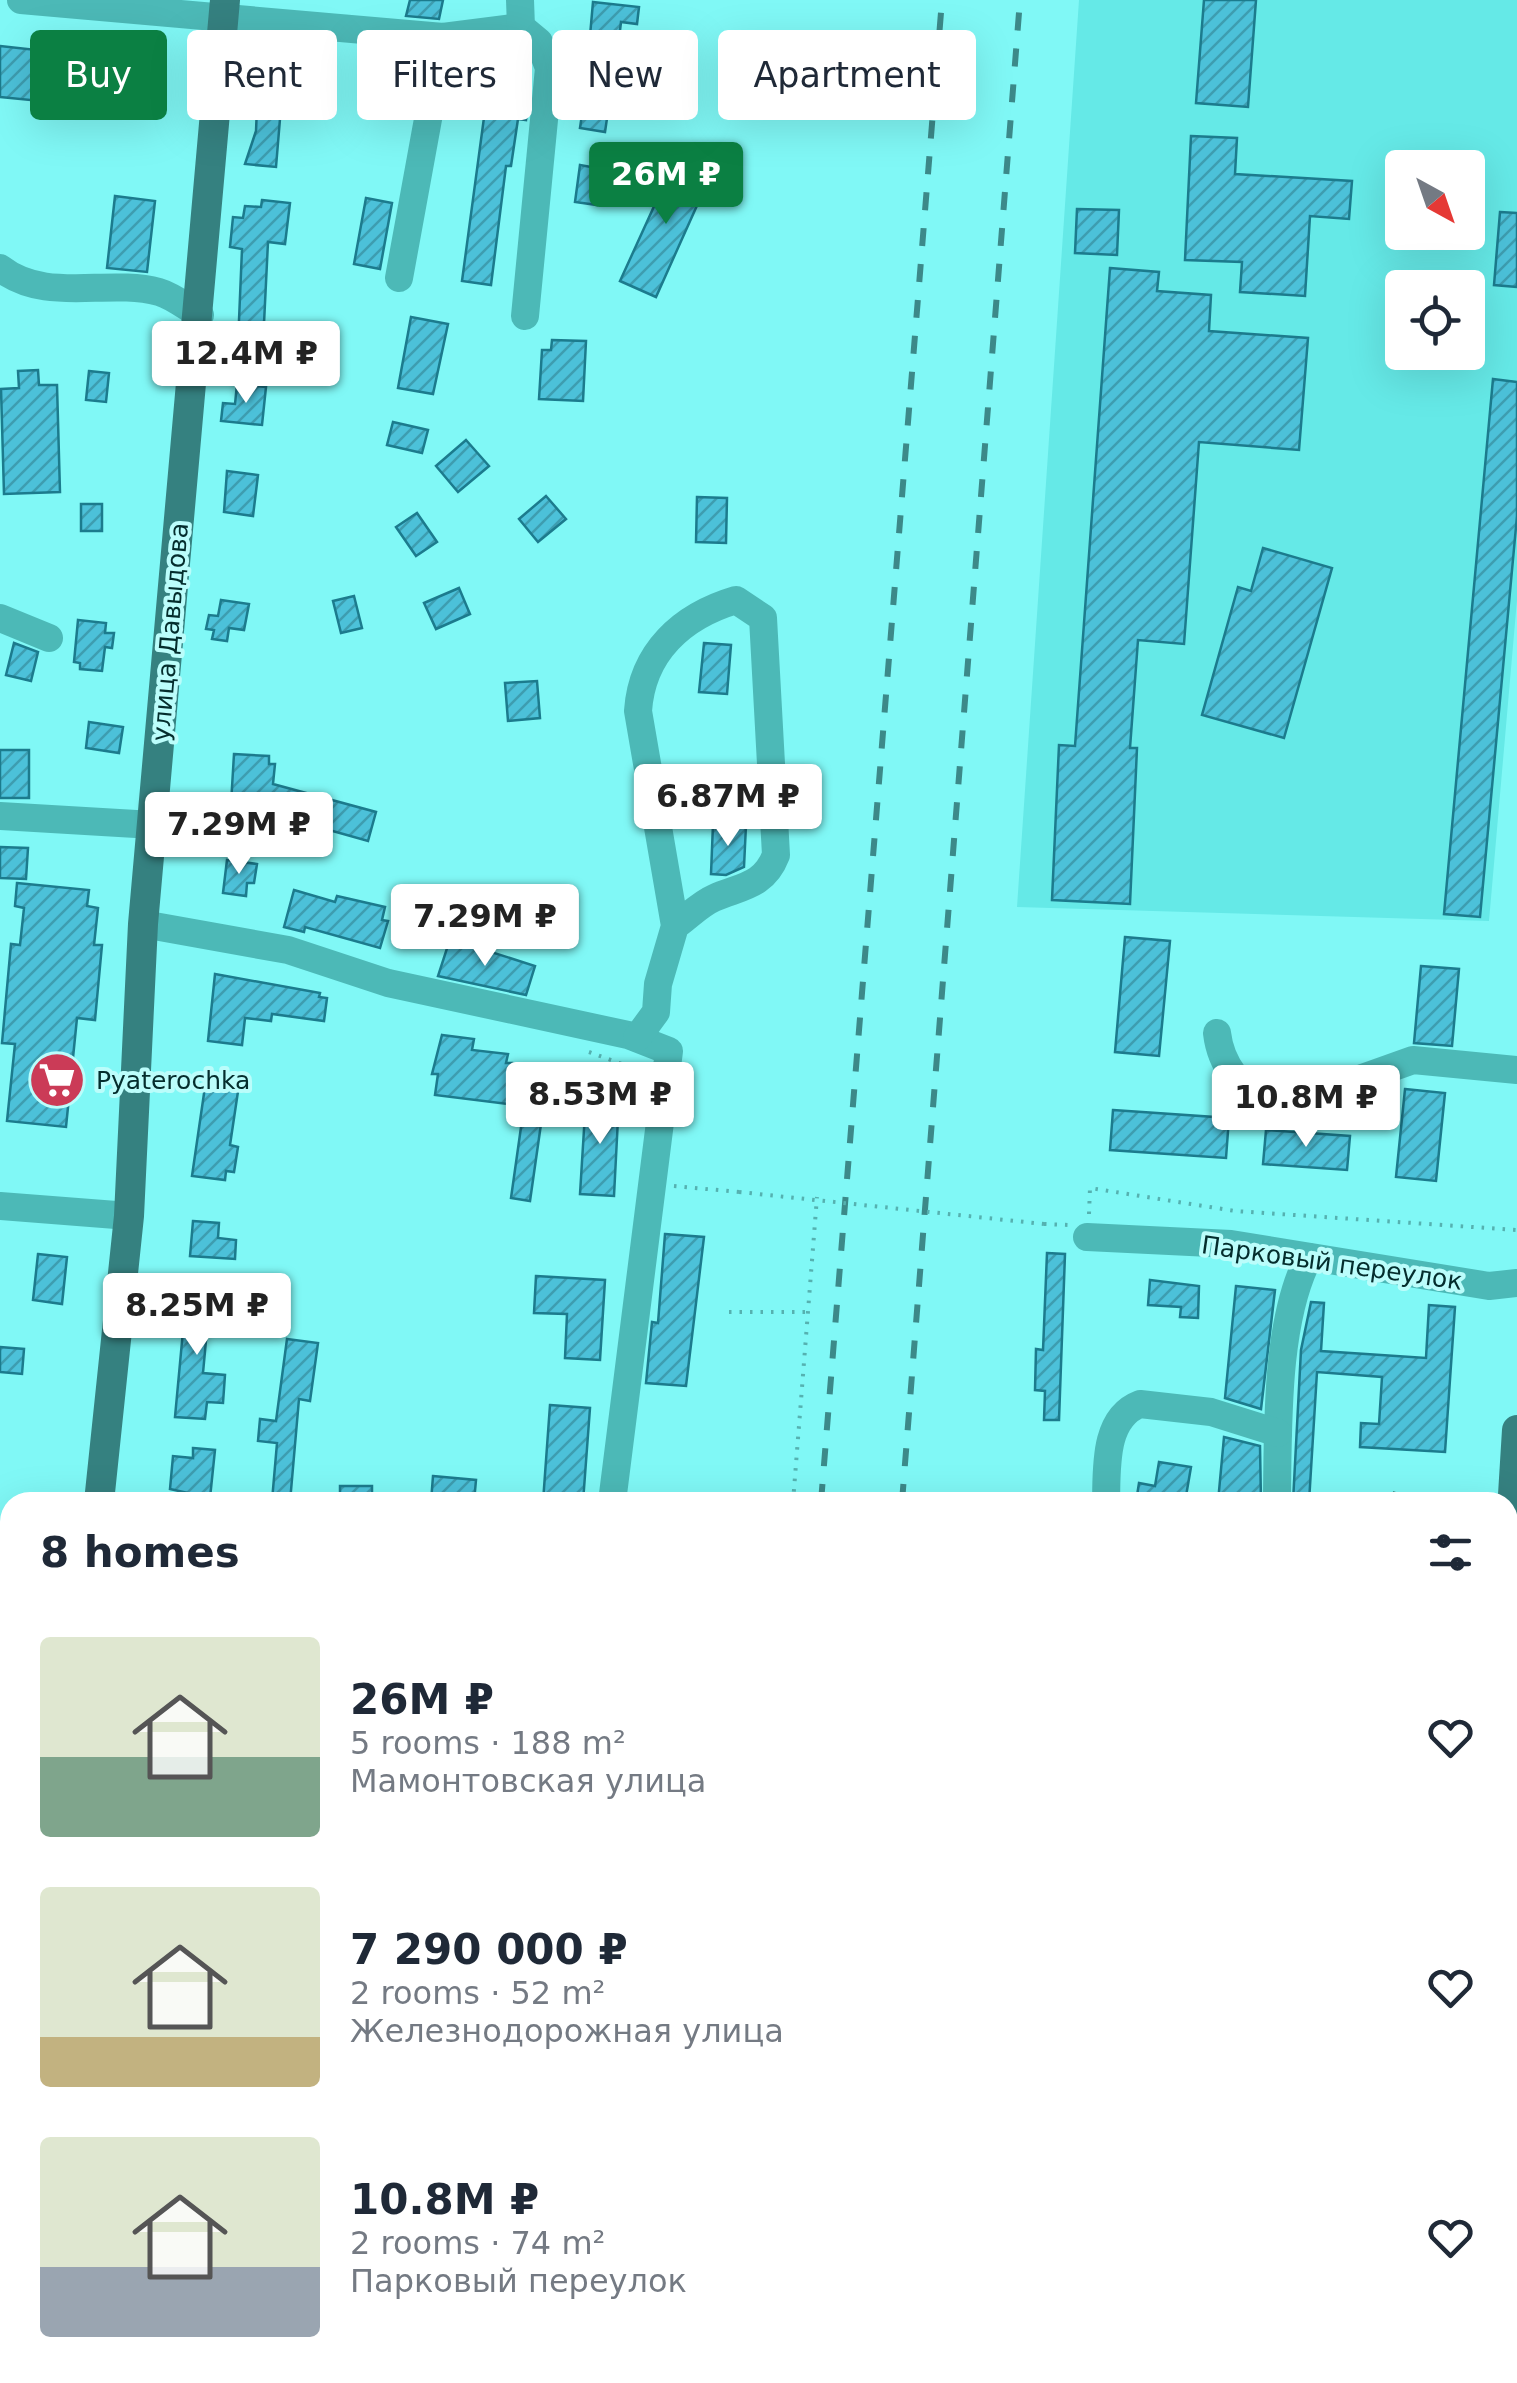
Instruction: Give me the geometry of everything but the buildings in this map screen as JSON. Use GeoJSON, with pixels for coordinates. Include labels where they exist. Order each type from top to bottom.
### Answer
{"type":"FeatureCollection","features":[{"type":"Feature","properties":{"kind":"main road","name":"улица Давыдова"},"geometry":{"type":"LineString","coordinates":[[101,1492],[128,1216],[143,924],[225,9]]}},
{"type":"Feature","properties":{"kind":"main road"},"geometry":{"type":"LineString","coordinates":[[1513,1492],[1517,1430]]}},
{"type":"Feature","properties":{"kind":"street"},"geometry":{"type":"LineString","coordinates":[[21,0],[225,9],[384,30]]}},
{"type":"Feature","properties":{"kind":"street"},"geometry":{"type":"LineString","coordinates":[[469,30],[520,14],[539,42],[550,68],[525,316]]}},
{"type":"Feature","properties":{"kind":"street"},"geometry":{"type":"LineString","coordinates":[[398,278],[428,120]]}},
{"type":"Feature","properties":{"kind":"street"},"geometry":{"type":"LineString","coordinates":[[0,268],[18,282],[49,288],[161,292],[200,315]]}},
{"type":"Feature","properties":{"kind":"street"},"geometry":{"type":"LineString","coordinates":[[637,1038],[656,1012],[658,984],[676,926],[638,711],[640,687],[656,654],[678,627],[708,608],[736,600],[762,618],[776,855],[770,872],[754,885],[711,899],[676,926]]}},
{"type":"Feature","properties":{"kind":"street"},"geometry":{"type":"LineString","coordinates":[[0,618],[49,638]]}},
{"type":"Feature","properties":{"kind":"street"},"geometry":{"type":"LineString","coordinates":[[0,816],[153,825]]}},
{"type":"Feature","properties":{"kind":"street"},"geometry":{"type":"LineString","coordinates":[[143,924],[288,950],[388,983],[637,1038],[670,1051],[613,1492]]}},
{"type":"Feature","properties":{"kind":"street"},"geometry":{"type":"LineString","coordinates":[[1217,1033],[1220,1056],[1226,1066],[1269,1106],[1298,1101],[1412,1060],[1517,1070]]}},
{"type":"Feature","properties":{"kind":"street"},"geometry":{"type":"LineString","coordinates":[[0,1206],[128,1216]]}},
{"type":"Feature","properties":{"kind":"street","name":"Парковый переулок"},"geometry":{"type":"LineString","coordinates":[[1088,1231],[1231,1244],[1489,1286],[1517,1283]]}},
{"type":"Feature","properties":{"kind":"street"},"geometry":{"type":"LineString","coordinates":[[1277,1492],[1278,1433],[1294,1285],[1309,1257]]}},
{"type":"Feature","properties":{"kind":"street"},"geometry":{"type":"LineString","coordinates":[[1106,1492],[1108,1447],[1130,1408],[1140,1404],[1211,1412],[1278,1433]]}},
{"type":"Feature","properties":{"kind":"path"},"geometry":{"type":"LineString","coordinates":[[580,1048],[665,1080]]}},
{"type":"Feature","properties":{"kind":"path"},"geometry":{"type":"LineString","coordinates":[[666,1186],[817,1197],[1044,1224]]}},
{"type":"Feature","properties":{"kind":"path"},"geometry":{"type":"LineString","coordinates":[[1088,1231],[1090,1188],[1234,1210],[1517,1230]]}},
{"type":"Feature","properties":{"kind":"path"},"geometry":{"type":"LineString","coordinates":[[794,1492],[817,1197]]}},
{"type":"Feature","properties":{"kind":"path"},"geometry":{"type":"LineString","coordinates":[[728,1312],[808,1312]]}},
{"type":"Feature","properties":{"kind":"shaded area"},"geometry":{"type":"Polygon","coordinates":[[[1079,0],[1517,0],[1517,600],[1489,921],[1017,907],[1079,0]]]}},
{"type":"Feature","properties":{"kind":"railway"},"geometry":{"type":"LineString","coordinates":[[822,1492],[942,0]]}},
{"type":"Feature","properties":{"kind":"railway"},"geometry":{"type":"LineString","coordinates":[[903,1492],[1020,0]]}},
{"type":"Feature","properties":{"kind":"place","name":"Pyaterochka"},"geometry":{"type":"Point","coordinates":[57,1080]}}]}
